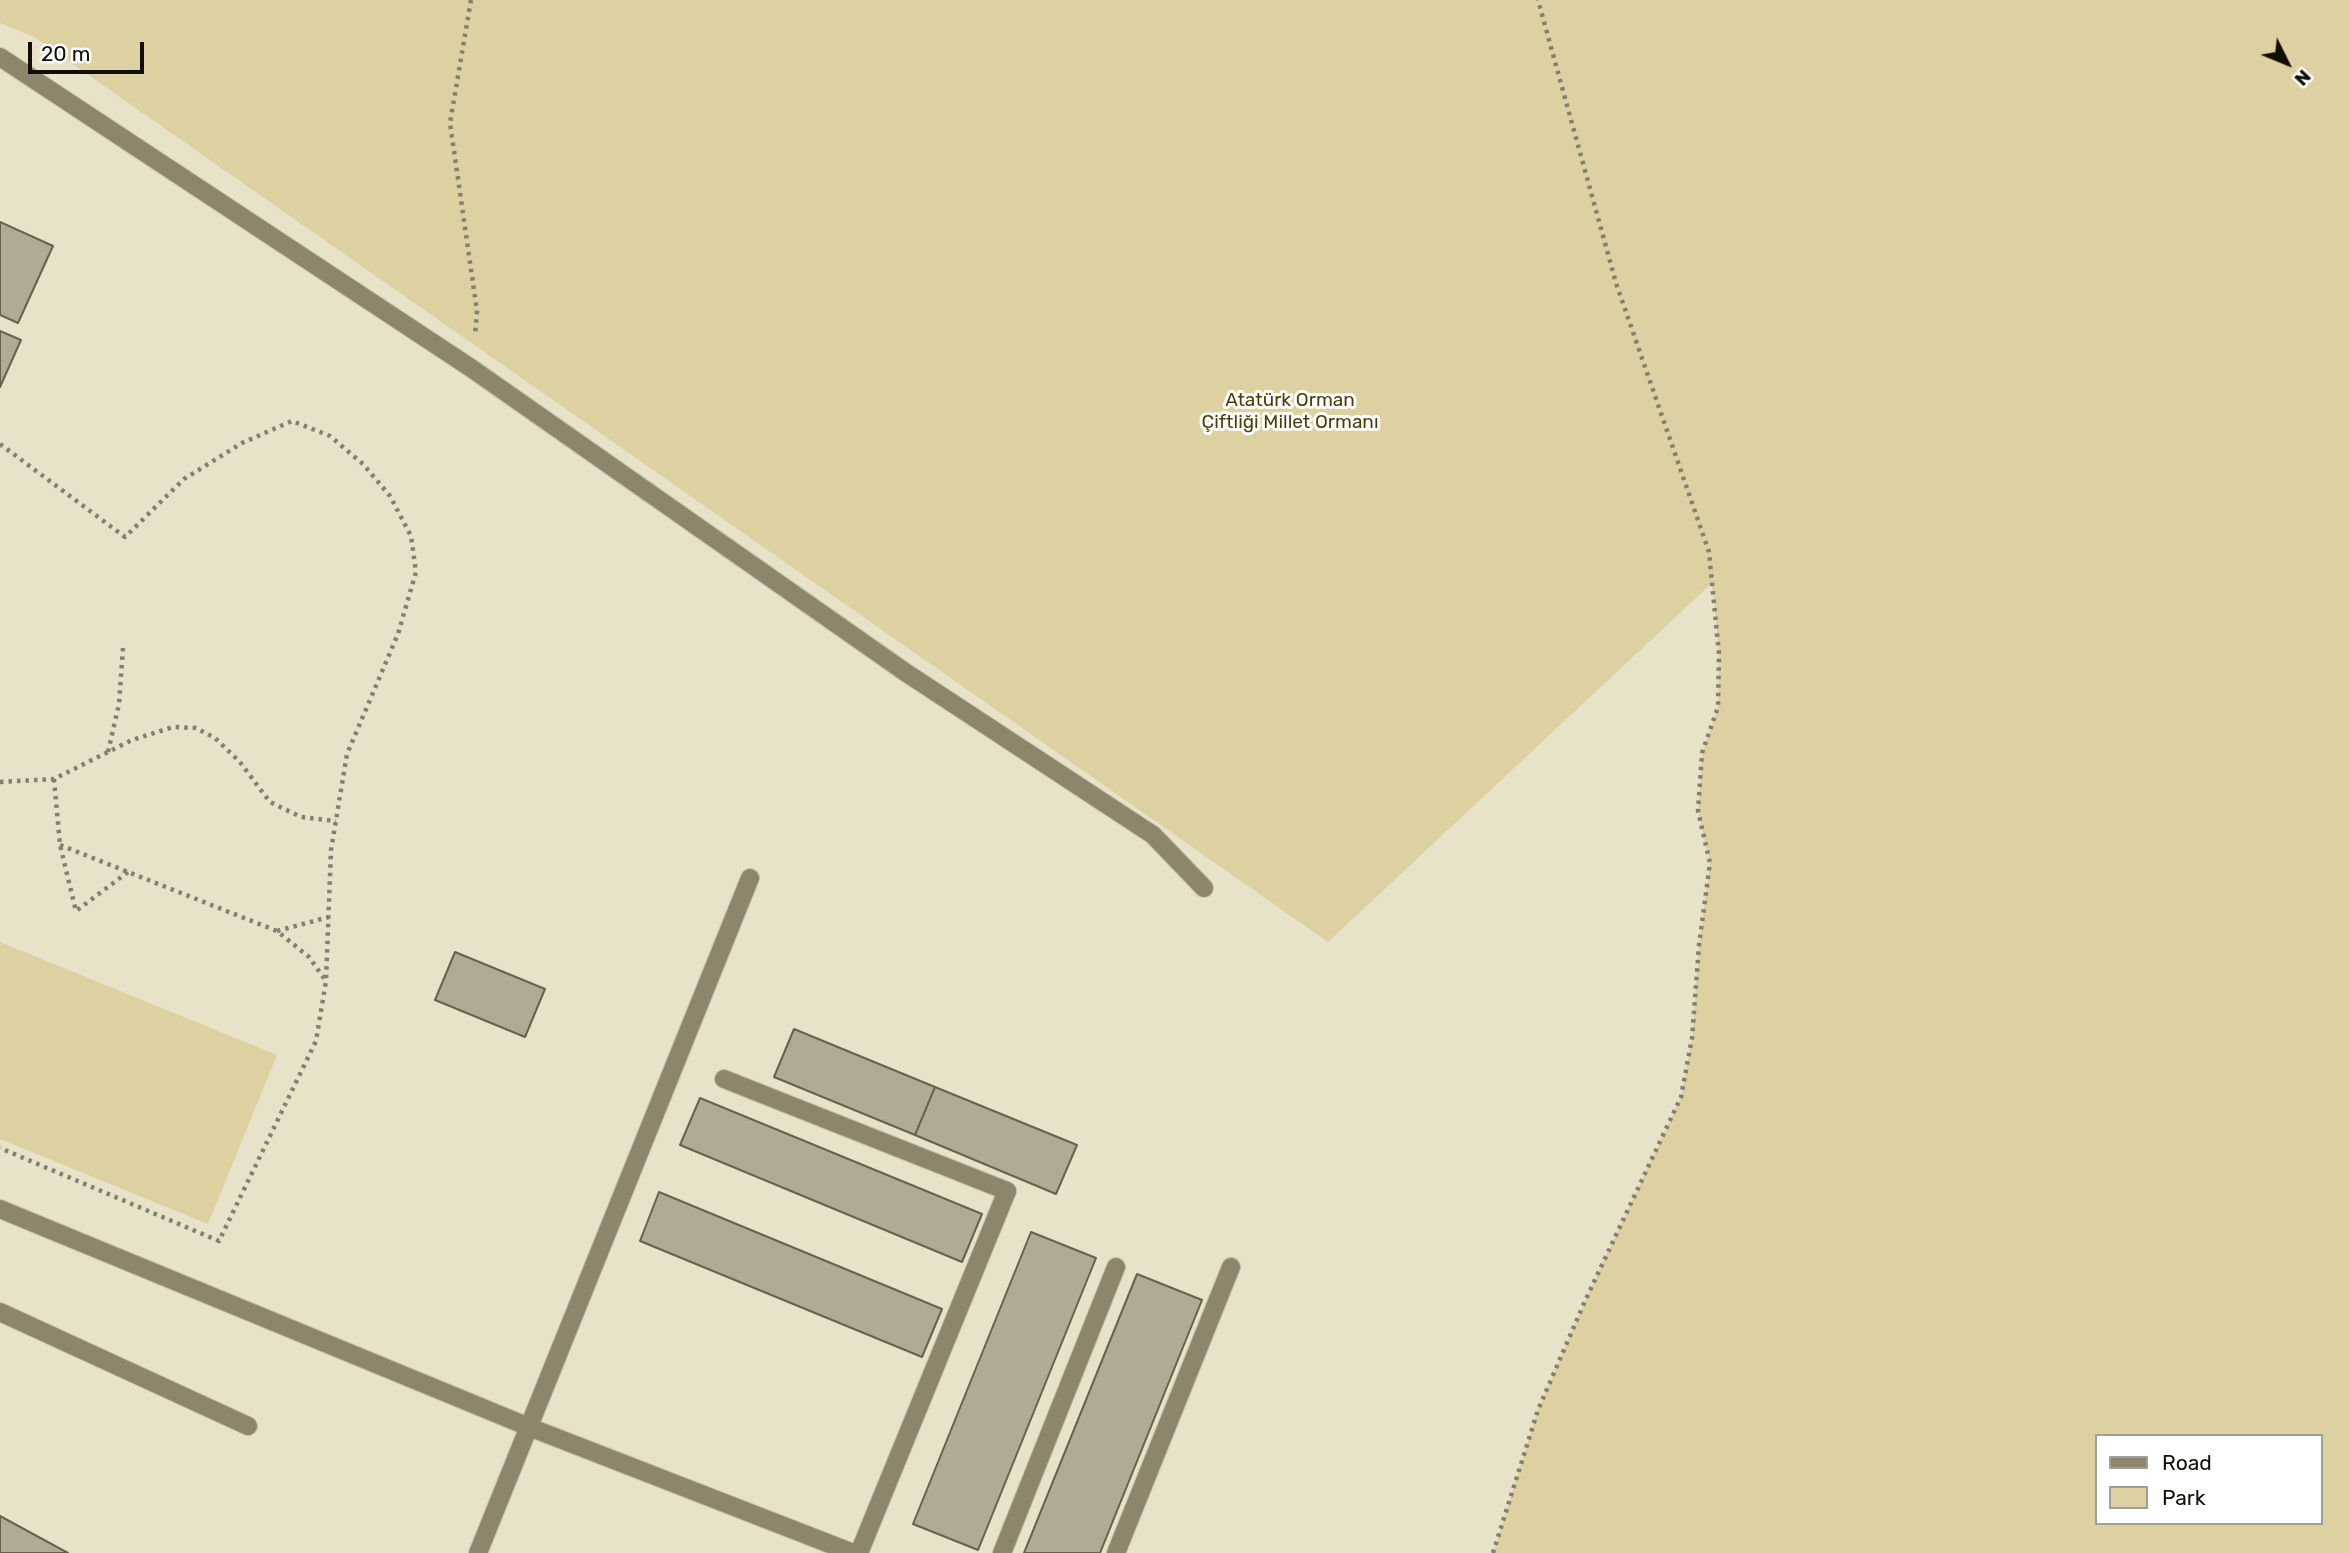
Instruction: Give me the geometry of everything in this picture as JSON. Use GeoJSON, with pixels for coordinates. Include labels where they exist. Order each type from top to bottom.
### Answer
{"type":"FeatureCollection","features":[{"type":"Feature","properties":{"kind":"street"},"geometry":{"type":"LineString","coordinates":[[0,57],[471,368],[905,672],[1153,835],[1204,888]]}},
{"type":"Feature","properties":{"kind":"street"},"geometry":{"type":"LineString","coordinates":[[478,1553],[750,878]]}},
{"type":"Feature","properties":{"kind":"street"},"geometry":{"type":"LineString","coordinates":[[724,1079],[1007,1191],[859,1553]]}},
{"type":"Feature","properties":{"kind":"street"},"geometry":{"type":"LineString","coordinates":[[0,1209],[529,1427],[853,1553]]}},
{"type":"Feature","properties":{"kind":"street"},"geometry":{"type":"LineString","coordinates":[[1002,1553],[1116,1266]]}},
{"type":"Feature","properties":{"kind":"street"},"geometry":{"type":"LineString","coordinates":[[1116,1553],[1231,1267]]}},
{"type":"Feature","properties":{"kind":"street"},"geometry":{"type":"LineString","coordinates":[[0,1312],[248,1426]]}},
{"type":"Feature","properties":{"kind":"path"},"geometry":{"type":"LineString","coordinates":[[471,0],[450,123],[477,311],[471,368]]}},
{"type":"Feature","properties":{"kind":"path"},"geometry":{"type":"LineString","coordinates":[[1493,1553],[1538,1410],[1585,1301],[1681,1097],[1692,1038],[1699,945],[1710,863],[1698,811],[1702,752],[1718,707],[1718,654],[1709,552],[1616,283],[1538,0]]}},
{"type":"Feature","properties":{"kind":"path"},"geometry":{"type":"LineString","coordinates":[[0,444],[124,537],[184,479],[242,443],[292,422],[330,436],[363,464],[390,496],[411,537],[416,572],[398,634],[348,754],[331,849],[326,981],[316,1041],[219,1241],[0,1148]]}},
{"type":"Feature","properties":{"kind":"path"},"geometry":{"type":"LineString","coordinates":[[108,752],[119,704],[123,648]]}},
{"type":"Feature","properties":{"kind":"path"},"geometry":{"type":"LineString","coordinates":[[0,782],[54,779],[132,740],[173,727],[196,728],[215,738],[239,761],[270,802],[301,817],[336,821]]}},
{"type":"Feature","properties":{"kind":"path"},"geometry":{"type":"LineString","coordinates":[[54,779],[60,845],[76,911],[128,872]]}},
{"type":"Feature","properties":{"kind":"path"},"geometry":{"type":"LineString","coordinates":[[60,845],[277,931],[309,957],[326,981]]}},
{"type":"Feature","properties":{"kind":"path"},"geometry":{"type":"LineString","coordinates":[[277,931],[329,917]]}},
{"type":"Feature","properties":{"kind":"green space","name":"Atatürk Orman Çiftliği Millet Ormanı"},"geometry":{"type":"Polygon","coordinates":[[[0,0],[2350,0],[2350,1553],[1493,1553],[1538,1410],[1585,1301],[1681,1097],[1692,1038],[1699,945],[1710,863],[1698,811],[1702,753],[1718,707],[1719,654],[1712,583],[1328,942],[34,37],[0,23],[0,0]]]}},
{"type":"Feature","properties":{"kind":"green space"},"geometry":{"type":"Polygon","coordinates":[[[0,942],[277,1055],[208,1224],[0,1139],[0,942]]]}},
{"type":"Feature","properties":{"kind":"building"},"geometry":{"type":"Polygon","coordinates":[[[0,222],[53,246],[18,323],[0,315],[0,222]]]}},
{"type":"Feature","properties":{"kind":"building"},"geometry":{"type":"Polygon","coordinates":[[[0,331],[21,340],[0,387],[0,331]]]}},
{"type":"Feature","properties":{"kind":"building"},"geometry":{"type":"Polygon","coordinates":[[[455,952],[545,989],[525,1037],[435,1000],[455,952]]]}},
{"type":"Feature","properties":{"kind":"building"},"geometry":{"type":"Polygon","coordinates":[[[794,1029],[935,1087],[915,1135],[774,1077],[794,1029]]]}},
{"type":"Feature","properties":{"kind":"building"},"geometry":{"type":"Polygon","coordinates":[[[935,1087],[1077,1145],[1056,1194],[915,1135],[935,1087]]]}},
{"type":"Feature","properties":{"kind":"building"},"geometry":{"type":"Polygon","coordinates":[[[700,1098],[982,1214],[962,1262],[680,1145],[700,1098]]]}},
{"type":"Feature","properties":{"kind":"building"},"geometry":{"type":"Polygon","coordinates":[[[659,1192],[942,1309],[922,1357],[640,1241],[659,1192]]]}},
{"type":"Feature","properties":{"kind":"building"},"geometry":{"type":"Polygon","coordinates":[[[1031,1232],[1096,1258],[978,1550],[913,1524],[1031,1232]]]}},
{"type":"Feature","properties":{"kind":"building"},"geometry":{"type":"Polygon","coordinates":[[[1137,1274],[1202,1300],[1100,1553],[1024,1553],[1137,1274]]]}},
{"type":"Feature","properties":{"kind":"building"},"geometry":{"type":"Polygon","coordinates":[[[0,1516],[68,1553],[0,1553],[0,1516]]]}}]}
